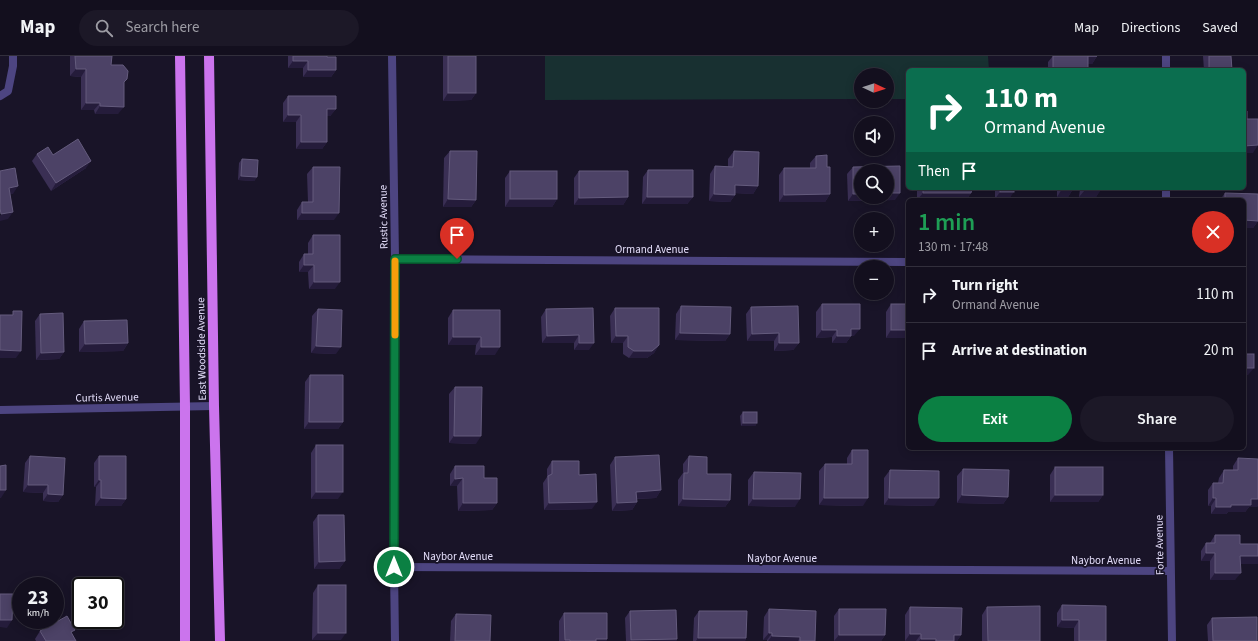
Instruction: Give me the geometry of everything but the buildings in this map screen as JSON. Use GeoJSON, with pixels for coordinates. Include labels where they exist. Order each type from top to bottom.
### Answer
{"type":"FeatureCollection","features":[{"type":"Feature","properties":{"kind":"main road","name":"East Woodside Avenue"},"geometry":{"type":"LineString","coordinates":[[180,56],[185,406],[185,641]]}},
{"type":"Feature","properties":{"kind":"main road","name":"East Woodside Avenue"},"geometry":{"type":"LineString","coordinates":[[209,56],[214,406],[220,641]]}},
{"type":"Feature","properties":{"kind":"street"},"geometry":{"type":"LineString","coordinates":[[0,96],[8,91],[13,66],[13,56]]}},
{"type":"Feature","properties":{"kind":"street","name":"Rustic Avenue"},"geometry":{"type":"LineString","coordinates":[[392,56],[395,259],[395,641]]}},
{"type":"Feature","properties":{"kind":"street"},"geometry":{"type":"LineString","coordinates":[[1166,56],[1166,68]]}},
{"type":"Feature","properties":{"kind":"street","name":"Ormand Avenue"},"geometry":{"type":"LineString","coordinates":[[395,259],[906,262]]}},
{"type":"Feature","properties":{"kind":"street","name":"Curtis Avenue"},"geometry":{"type":"LineString","coordinates":[[0,410],[214,406]]}},
{"type":"Feature","properties":{"kind":"street","name":"Forte Avenue"},"geometry":{"type":"LineString","coordinates":[[1169,450],[1172,641]]}},
{"type":"Feature","properties":{"kind":"street","name":"Naybor Avenue"},"geometry":{"type":"LineString","coordinates":[[394,567],[1170,571]]}},
{"type":"Feature","properties":{"kind":"green space"},"geometry":{"type":"Polygon","coordinates":[[[545,56],[988,56],[989,68],[906,68],[906,99],[894,99],[894,68],[854,68],[854,99],[545,100],[545,56]]]}},
{"type":"Feature","properties":{"kind":"slow traffic"},"geometry":{"type":"LineString","coordinates":[[395,261],[395,335]]}},
{"type":"Feature","properties":{"kind":"route"},"geometry":{"type":"LineString","coordinates":[[394,567],[395,259],[457,259]]}}]}
